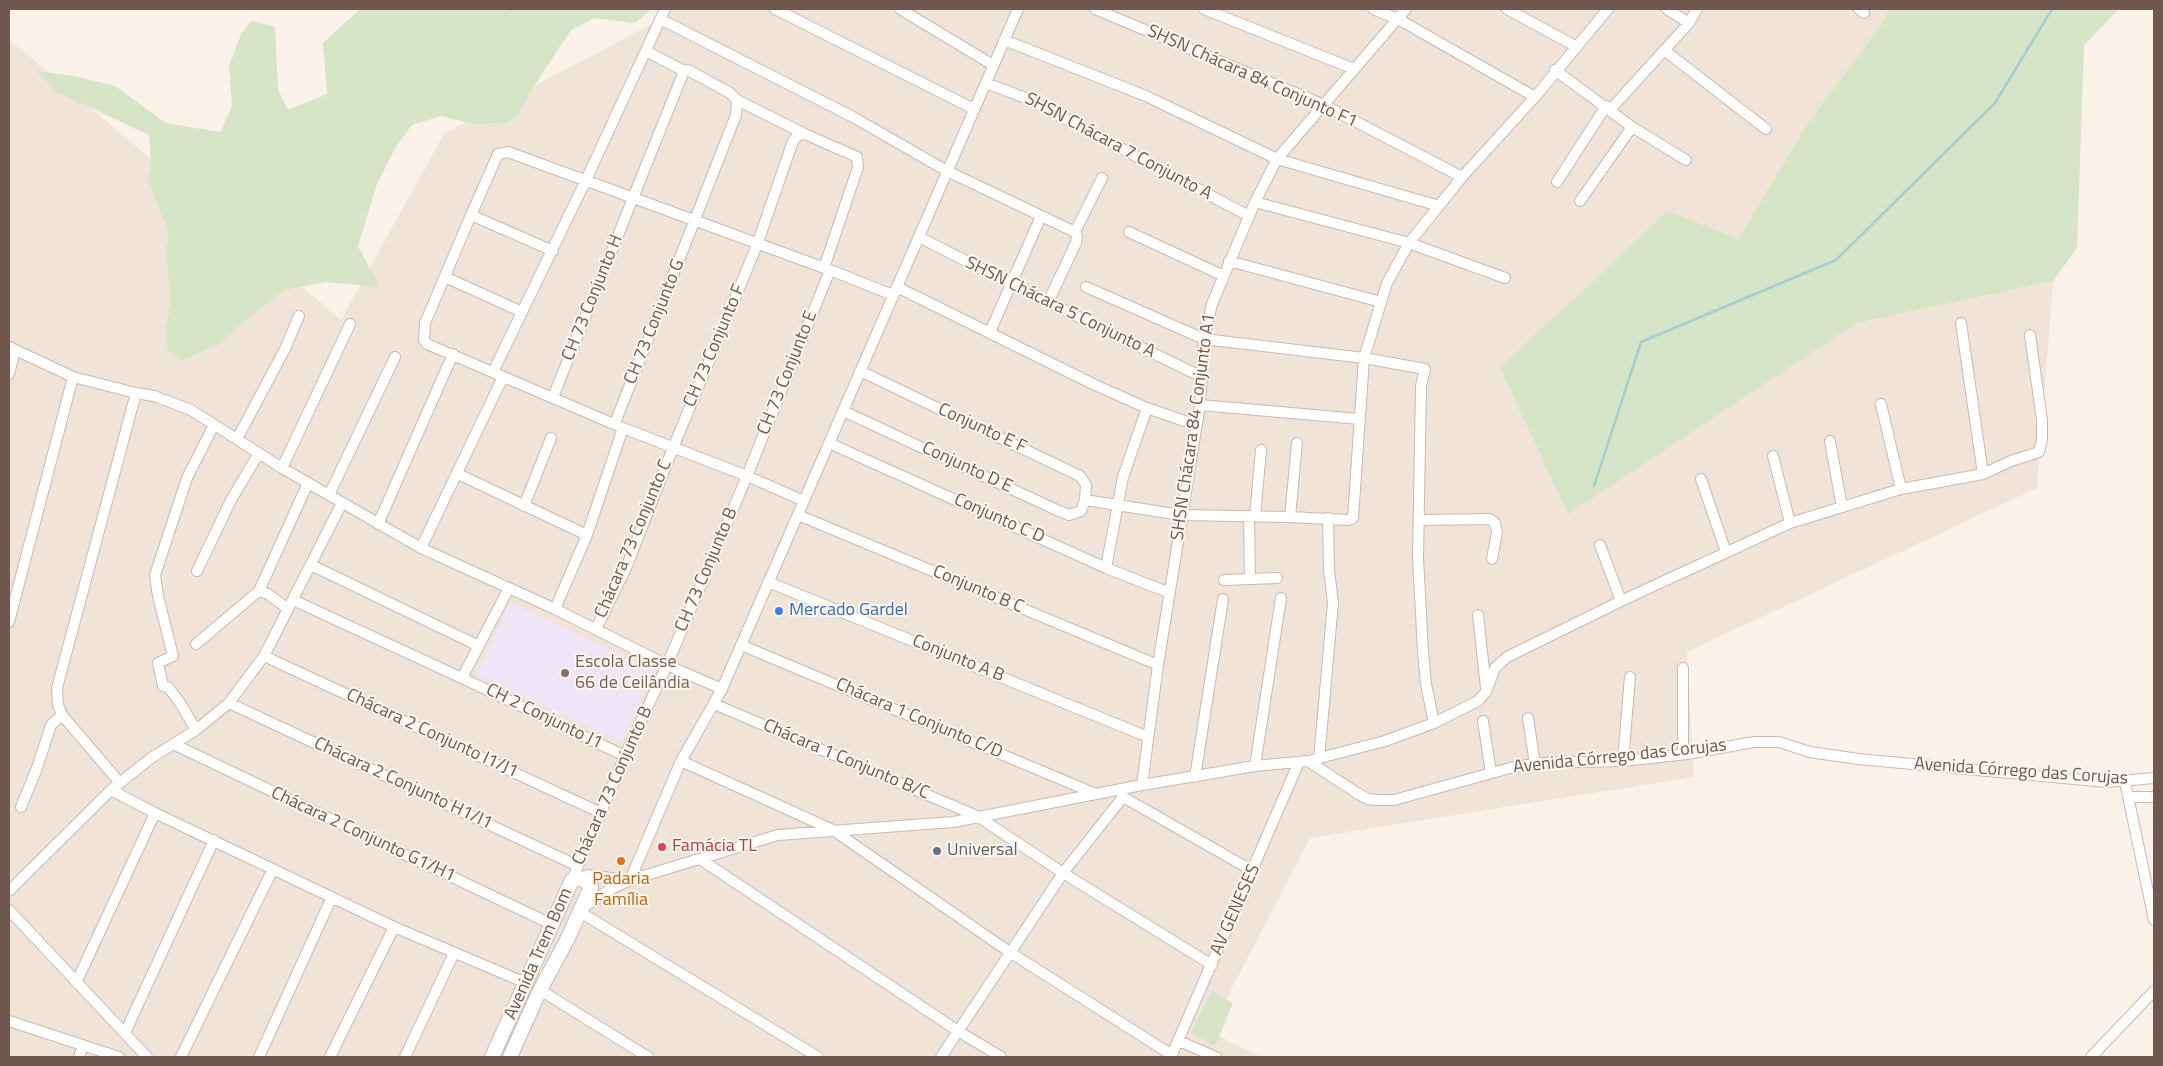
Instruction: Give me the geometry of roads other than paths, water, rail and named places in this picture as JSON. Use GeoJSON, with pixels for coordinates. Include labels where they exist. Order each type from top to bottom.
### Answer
{"type":"FeatureCollection","features":[{"type":"Feature","properties":{"kind":"street"},"geometry":{"type":"LineString","coordinates":[[493,372],[553,250],[665,9]]}},
{"type":"Feature","properties":{"kind":"street"},"geometry":{"type":"LineString","coordinates":[[775,9],[974,109]]}},
{"type":"Feature","properties":{"kind":"street"},"geometry":{"type":"LineString","coordinates":[[900,9],[994,65]]}},
{"type":"Feature","properties":{"kind":"street"},"geometry":{"type":"LineString","coordinates":[[630,880],[681,761],[722,689],[1018,9]]}},
{"type":"Feature","properties":{"kind":"street","name":"SHSN Chácara 84 Conjunto F1"},"geometry":{"type":"LineString","coordinates":[[1095,9],[1322,104],[1462,177]]}},
{"type":"Feature","properties":{"kind":"street"},"geometry":{"type":"LineString","coordinates":[[1204,9],[1354,69]]}},
{"type":"Feature","properties":{"kind":"street"},"geometry":{"type":"LineString","coordinates":[[1373,9],[1398,18],[1535,97]]}},
{"type":"Feature","properties":{"kind":"street","name":"SHSN Chácara 84 Conjunto A1"},"geometry":{"type":"LineString","coordinates":[[1142,785],[1181,515],[1200,405],[1204,339],[1212,304],[1255,202],[1277,159],[1322,104],[1406,9]]}},
{"type":"Feature","properties":{"kind":"street"},"geometry":{"type":"LineString","coordinates":[[1507,9],[1577,48]]}},
{"type":"Feature","properties":{"kind":"street"},"geometry":{"type":"LineString","coordinates":[[1086,500],[1181,515],[1348,520],[1352,518],[1364,358],[1387,283],[1409,243],[1462,177],[1535,97],[1608,9]]}},
{"type":"Feature","properties":{"kind":"street"},"geometry":{"type":"LineString","coordinates":[[1668,9],[1689,24]]}},
{"type":"Feature","properties":{"kind":"street"},"geometry":{"type":"LineString","coordinates":[[1557,182],[1608,108],[1689,24],[1697,9]]}},
{"type":"Feature","properties":{"kind":"street"},"geometry":{"type":"LineString","coordinates":[[660,19],[853,117],[948,170],[1075,232]]}},
{"type":"Feature","properties":{"kind":"street"},"geometry":{"type":"LineString","coordinates":[[1004,40],[1146,96],[1277,159],[1439,206]]}},
{"type":"Feature","properties":{"kind":"street"},"geometry":{"type":"LineString","coordinates":[[1664,50],[1766,129]]}},
{"type":"Feature","properties":{"kind":"street"},"geometry":{"type":"LineString","coordinates":[[646,51],[684,71],[688,70],[737,100],[805,134]]}},
{"type":"Feature","properties":{"kind":"street"},"geometry":{"type":"LineString","coordinates":[[1556,70],[1632,127],[1686,160]]}},
{"type":"Feature","properties":{"kind":"street","name":"CH 73 Conjunto H"},"geometry":{"type":"LineString","coordinates":[[553,398],[684,71]]}},
{"type":"Feature","properties":{"kind":"street","name":"SHSN Chácara 7 Conjunto A"},"geometry":{"type":"LineString","coordinates":[[986,83],[1026,98],[1249,216]]}},
{"type":"Feature","properties":{"kind":"street","name":"CH 73 Conjunto G"},"geometry":{"type":"LineString","coordinates":[[555,608],[588,535],[619,426],[736,115],[737,100]]}},
{"type":"Feature","properties":{"kind":"street"},"geometry":{"type":"LineString","coordinates":[[1580,201],[1632,127]]}},
{"type":"Feature","properties":{"kind":"street","name":"CH 73 Conjunto F"},"geometry":{"type":"LineString","coordinates":[[672,448],[757,245],[793,141],[798,135],[805,134]]}},
{"type":"Feature","properties":{"kind":"street","name":"CH 73 Conjunto E"},"geometry":{"type":"LineString","coordinates":[[747,476],[827,269],[858,167],[858,160],[851,153],[805,134]]}},
{"type":"Feature","properties":{"kind":"street"},"geometry":{"type":"LineString","coordinates":[[804,501],[747,476],[619,426],[427,344],[424,340],[425,323],[498,154],[508,152],[757,245],[895,291],[990,332],[1095,385],[1147,408],[1196,425]]}},
{"type":"Feature","properties":{"kind":"street"},"geometry":{"type":"LineString","coordinates":[[1048,302],[1076,243],[1077,236],[1075,232],[1102,178]]}},
{"type":"Feature","properties":{"kind":"street"},"geometry":{"type":"LineString","coordinates":[[1255,202],[1409,243],[1505,278]]}},
{"type":"Feature","properties":{"kind":"street"},"geometry":{"type":"LineString","coordinates":[[471,215],[553,250]]}},
{"type":"Feature","properties":{"kind":"street"},"geometry":{"type":"LineString","coordinates":[[990,332],[1041,216]]}},
{"type":"Feature","properties":{"kind":"street"},"geometry":{"type":"LineString","coordinates":[[1129,232],[1224,276]]}},
{"type":"Feature","properties":{"kind":"street","name":"SHSN Chácara 5 Conjunto A"},"geometry":{"type":"LineString","coordinates":[[919,237],[1202,377]]}},
{"type":"Feature","properties":{"kind":"street"},"geometry":{"type":"LineString","coordinates":[[1229,261],[1381,302]]}},
{"type":"Feature","properties":{"kind":"street"},"geometry":{"type":"LineString","coordinates":[[445,277],[522,312]]}},
{"type":"Feature","properties":{"kind":"street"},"geometry":{"type":"LineString","coordinates":[[1086,287],[1204,339],[1364,358],[1424,369],[1421,386],[1418,558],[1426,684],[1434,722]]}},
{"type":"Feature","properties":{"kind":"street"},"geometry":{"type":"LineString","coordinates":[[237,439],[285,349],[299,316]]}},
{"type":"Feature","properties":{"kind":"street"},"geometry":{"type":"LineString","coordinates":[[1961,322],[1983,474]]}},
{"type":"Feature","properties":{"kind":"street"},"geometry":{"type":"LineString","coordinates":[[282,468],[350,324]]}},
{"type":"Feature","properties":{"kind":"street"},"geometry":{"type":"LineString","coordinates":[[818,1057],[581,910],[611,889],[630,880],[778,835],[953,822],[1096,794],[1122,793],[1142,785],[1256,766],[1304,762],[1385,741],[1434,722],[1478,701],[1486,692],[1496,668],[1507,657],[1621,601],[1790,523],[1901,489],[1983,474],[2011,460],[2040,452],[2042,420],[2030,335]]}},
{"type":"Feature","properties":{"kind":"street"},"geometry":{"type":"LineString","coordinates":[[9,374],[12,348],[73,377],[154,396],[191,410],[282,468],[421,548],[555,608],[667,665],[722,689]]}},
{"type":"Feature","properties":{"kind":"street"},"geometry":{"type":"LineString","coordinates":[[378,524],[453,354]]}},
{"type":"Feature","properties":{"kind":"street"},"geometry":{"type":"LineString","coordinates":[[329,495],[395,357]]}},
{"type":"Feature","properties":{"kind":"street","name":"Conjunto E F"},"geometry":{"type":"LineString","coordinates":[[860,371],[1080,476],[1086,485],[1086,500]]}},
{"type":"Feature","properties":{"kind":"street"},"geometry":{"type":"LineString","coordinates":[[9,622],[73,377]]}},
{"type":"Feature","properties":{"kind":"street"},"geometry":{"type":"LineString","coordinates":[[421,548],[503,377]]}},
{"type":"Feature","properties":{"kind":"street"},"geometry":{"type":"LineString","coordinates":[[120,783],[62,715],[58,705],[57,688],[63,658],[136,393]]}},
{"type":"Feature","properties":{"kind":"street"},"geometry":{"type":"LineString","coordinates":[[1881,404],[1901,489]]}},
{"type":"Feature","properties":{"kind":"street"},"geometry":{"type":"LineString","coordinates":[[1200,405],[1359,419]]}},
{"type":"Feature","properties":{"kind":"street"},"geometry":{"type":"LineString","coordinates":[[1106,568],[1128,459],[1147,408]]}},
{"type":"Feature","properties":{"kind":"street","name":"Conjunto D E"},"geometry":{"type":"LineString","coordinates":[[843,411],[1070,515],[1081,512],[1086,500]]}},
{"type":"Feature","properties":{"kind":"street"},"geometry":{"type":"LineString","coordinates":[[196,730],[180,703],[168,687],[164,686],[158,663],[173,656],[155,575],[187,478],[214,425]]}},
{"type":"Feature","properties":{"kind":"street"},"geometry":{"type":"LineString","coordinates":[[524,506],[551,438]]}},
{"type":"Feature","properties":{"kind":"street"},"geometry":{"type":"LineString","coordinates":[[1830,441],[1842,508]]}},
{"type":"Feature","properties":{"kind":"street","name":"Conjunto C D"},"geometry":{"type":"LineString","coordinates":[[829,443],[1106,568],[1170,593]]}},
{"type":"Feature","properties":{"kind":"street"},"geometry":{"type":"LineString","coordinates":[[1290,517],[1297,444]]}},
{"type":"Feature","properties":{"kind":"street","name":"Chácara 73 Conjunto C"},"geometry":{"type":"LineString","coordinates":[[596,629],[626,568],[672,448]]}},
{"type":"Feature","properties":{"kind":"street"},"geometry":{"type":"LineString","coordinates":[[1250,579],[1252,516],[1261,450]]}},
{"type":"Feature","properties":{"kind":"street"},"geometry":{"type":"LineString","coordinates":[[197,571],[239,483],[259,453]]}},
{"type":"Feature","properties":{"kind":"street"},"geometry":{"type":"LineString","coordinates":[[1773,456],[1790,523]]}},
{"type":"Feature","properties":{"kind":"street"},"geometry":{"type":"LineString","coordinates":[[458,474],[588,535]]}},
{"type":"Feature","properties":{"kind":"street","name":"CH 73 Conjunto B"},"geometry":{"type":"LineString","coordinates":[[667,665],[747,476]]}},
{"type":"Feature","properties":{"kind":"street"},"geometry":{"type":"LineString","coordinates":[[1701,479],[1726,552]]}},
{"type":"Feature","properties":{"kind":"street"},"geometry":{"type":"LineString","coordinates":[[196,644],[259,591],[308,483]]}},
{"type":"Feature","properties":{"kind":"street"},"geometry":{"type":"LineString","coordinates":[[9,891],[111,790],[172,744],[196,730],[229,703],[264,656],[342,503]]}},
{"type":"Feature","properties":{"kind":"street","name":"Conjunto B C"},"geometry":{"type":"LineString","coordinates":[[798,515],[1158,666]]}},
{"type":"Feature","properties":{"kind":"street"},"geometry":{"type":"LineString","coordinates":[[1319,759],[1333,603],[1329,570],[1328,518]]}},
{"type":"Feature","properties":{"kind":"street"},"geometry":{"type":"LineString","coordinates":[[1420,520],[1490,519],[1495,523],[1497,532],[1492,559]]}},
{"type":"Feature","properties":{"kind":"street"},"geometry":{"type":"LineString","coordinates":[[1600,544],[1621,601]]}},
{"type":"Feature","properties":{"kind":"street"},"geometry":{"type":"LineString","coordinates":[[311,565],[478,646]]}},
{"type":"Feature","properties":{"kind":"street"},"geometry":{"type":"LineString","coordinates":[[1224,580],[1277,578]]}},
{"type":"Feature","properties":{"kind":"street","name":"Conjunto A B"},"geometry":{"type":"LineString","coordinates":[[768,582],[1148,736]]}},
{"type":"Feature","properties":{"kind":"street"},"geometry":{"type":"LineString","coordinates":[[462,678],[509,588]]}},
{"type":"Feature","properties":{"kind":"street","name":"CH 2 Conjunto J1"},"geometry":{"type":"LineString","coordinates":[[259,591],[462,678],[625,756]]}},
{"type":"Feature","properties":{"kind":"street"},"geometry":{"type":"LineString","coordinates":[[1256,766],[1281,598]]}},
{"type":"Feature","properties":{"kind":"street"},"geometry":{"type":"LineString","coordinates":[[1195,777],[1223,599]]}},
{"type":"Feature","properties":{"kind":"street"},"geometry":{"type":"LineString","coordinates":[[1478,615],[1486,692]]}},
{"type":"Feature","properties":{"kind":"street","name":"Chácara 1 Conjunto C/D"},"geometry":{"type":"LineString","coordinates":[[741,645],[1096,794]]}},
{"type":"Feature","properties":{"kind":"street","name":"Chácara 2 Conjunto I1/J1"},"geometry":{"type":"LineString","coordinates":[[264,656],[601,813]]}},
{"type":"Feature","properties":{"kind":"street","name":"Chácara 73 Conjunto B"},"geometry":{"type":"LineString","coordinates":[[576,875],[625,756],[667,665]]}},
{"type":"Feature","properties":{"kind":"street"},"geometry":{"type":"LineString","coordinates":[[1683,668],[1683,754]]}},
{"type":"Feature","properties":{"kind":"street"},"geometry":{"type":"LineString","coordinates":[[1623,761],[1630,677]]}},
{"type":"Feature","properties":{"kind":"street","name":"Chácara 2 Conjunto H1/I1"},"geometry":{"type":"LineString","coordinates":[[229,703],[576,875]]}},
{"type":"Feature","properties":{"kind":"street","name":"Chácara 1 Conjunto B/C"},"geometry":{"type":"LineString","coordinates":[[714,704],[977,816],[1063,873],[1212,964]]}},
{"type":"Feature","properties":{"kind":"street"},"geometry":{"type":"LineString","coordinates":[[21,807],[37,768],[51,725],[62,715]]}},
{"type":"Feature","properties":{"kind":"street"},"geometry":{"type":"LineString","coordinates":[[1528,718],[1535,764]]}},
{"type":"Feature","properties":{"kind":"street"},"geometry":{"type":"LineString","coordinates":[[1483,721],[1491,773]]}},
{"type":"Feature","properties":{"kind":"street","name":"Avenida Córrego das Corujas"},"geometry":{"type":"LineString","coordinates":[[1304,762],[1368,799],[1377,800],[1394,800],[1491,773],[1535,764],[1623,761],[1771,741],[1810,752],[1858,759],[2107,782],[2125,782],[2154,778]]}},
{"type":"Feature","properties":{"kind":"street","name":"Chácara 2 Conjunto G1/H1"},"geometry":{"type":"LineString","coordinates":[[172,744],[552,925]]}},
{"type":"Feature","properties":{"kind":"street"},"geometry":{"type":"LineString","coordinates":[[681,761],[833,830],[1011,953],[1172,1056]]}},
{"type":"Feature","properties":{"kind":"street","name":"AV GENESES"},"geometry":{"type":"LineString","coordinates":[[1172,1056],[1253,871],[1304,762]]}},
{"type":"Feature","properties":{"kind":"street"},"geometry":{"type":"LineString","coordinates":[[2125,782],[2154,920]]}},
{"type":"Feature","properties":{"kind":"street"},"geometry":{"type":"LineString","coordinates":[[111,790],[155,813],[394,927],[526,983]]}},
{"type":"Feature","properties":{"kind":"street"},"geometry":{"type":"LineString","coordinates":[[1122,793],[1253,871]]}},
{"type":"Feature","properties":{"kind":"street"},"geometry":{"type":"LineString","coordinates":[[941,1057],[1063,873],[1122,793]]}},
{"type":"Feature","properties":{"kind":"street"},"geometry":{"type":"LineString","coordinates":[[2128,797],[2154,797]]}},
{"type":"Feature","properties":{"kind":"street"},"geometry":{"type":"LineString","coordinates":[[77,981],[155,813]]}},
{"type":"Feature","properties":{"kind":"street"},"geometry":{"type":"LineString","coordinates":[[125,1033],[214,840]]}},
{"type":"Feature","properties":{"kind":"street"},"geometry":{"type":"LineString","coordinates":[[700,860],[958,1031],[1001,1057]]}},
{"type":"Feature","properties":{"kind":"street"},"geometry":{"type":"LineString","coordinates":[[181,1057],[273,869]]}},
{"type":"Feature","properties":{"kind":"street"},"geometry":{"type":"LineString","coordinates":[[576,875],[588,875],[612,880],[630,880]]}},
{"type":"Feature","properties":{"kind":"street","name":"Avenida Trem Bom"},"geometry":{"type":"LineString","coordinates":[[492,1057],[576,875],[589,883],[591,887],[540,990],[510,1057]]}},
{"type":"Feature","properties":{"kind":"street"},"geometry":{"type":"LineString","coordinates":[[259,1057],[332,897]]}},
{"type":"Feature","properties":{"kind":"street"},"geometry":{"type":"LineString","coordinates":[[9,910],[147,1057]]}},
{"type":"Feature","properties":{"kind":"street"},"geometry":{"type":"LineString","coordinates":[[9,922],[24,927]]}},
{"type":"Feature","properties":{"kind":"street"},"geometry":{"type":"LineString","coordinates":[[330,1057],[394,927]]}},
{"type":"Feature","properties":{"kind":"street"},"geometry":{"type":"LineString","coordinates":[[405,1057],[454,953]]}},
{"type":"Feature","properties":{"kind":"street"},"geometry":{"type":"LineString","coordinates":[[540,990],[648,1057]]}},
{"type":"Feature","properties":{"kind":"street"},"geometry":{"type":"LineString","coordinates":[[2091,1057],[2154,991]]}},
{"type":"Feature","properties":{"kind":"street"},"geometry":{"type":"LineString","coordinates":[[9,1021],[119,1057]]}},
{"type":"Feature","properties":{"kind":"street"},"geometry":{"type":"LineString","coordinates":[[1179,1040],[1216,1057]]}},
{"type":"Feature","properties":{"kind":"street"},"geometry":{"type":"LineString","coordinates":[[79,1057],[83,1045]]}},
{"type":"Feature","properties":{"kind":"waterway"},"geometry":{"type":"LineString","coordinates":[[1594,486],[1641,342],[1836,260],[1995,103],[2052,9]]}},
{"type":"Feature","properties":{"kind":"place","name":"Mercado Gardel"},"geometry":{"type":"Point","coordinates":[779,611]}},
{"type":"Feature","properties":{"kind":"place","name":"Escola Classe 66 de Ceilândia"},"geometry":{"type":"Point","coordinates":[565,673]}},
{"type":"Feature","properties":{"kind":"place","name":"Famácia TL"},"geometry":{"type":"Point","coordinates":[662,847]}},
{"type":"Feature","properties":{"kind":"place","name":"Universal"},"geometry":{"type":"Point","coordinates":[937,851]}},
{"type":"Feature","properties":{"kind":"place","name":"Padaria Família"},"geometry":{"type":"Point","coordinates":[621,861]}}]}
